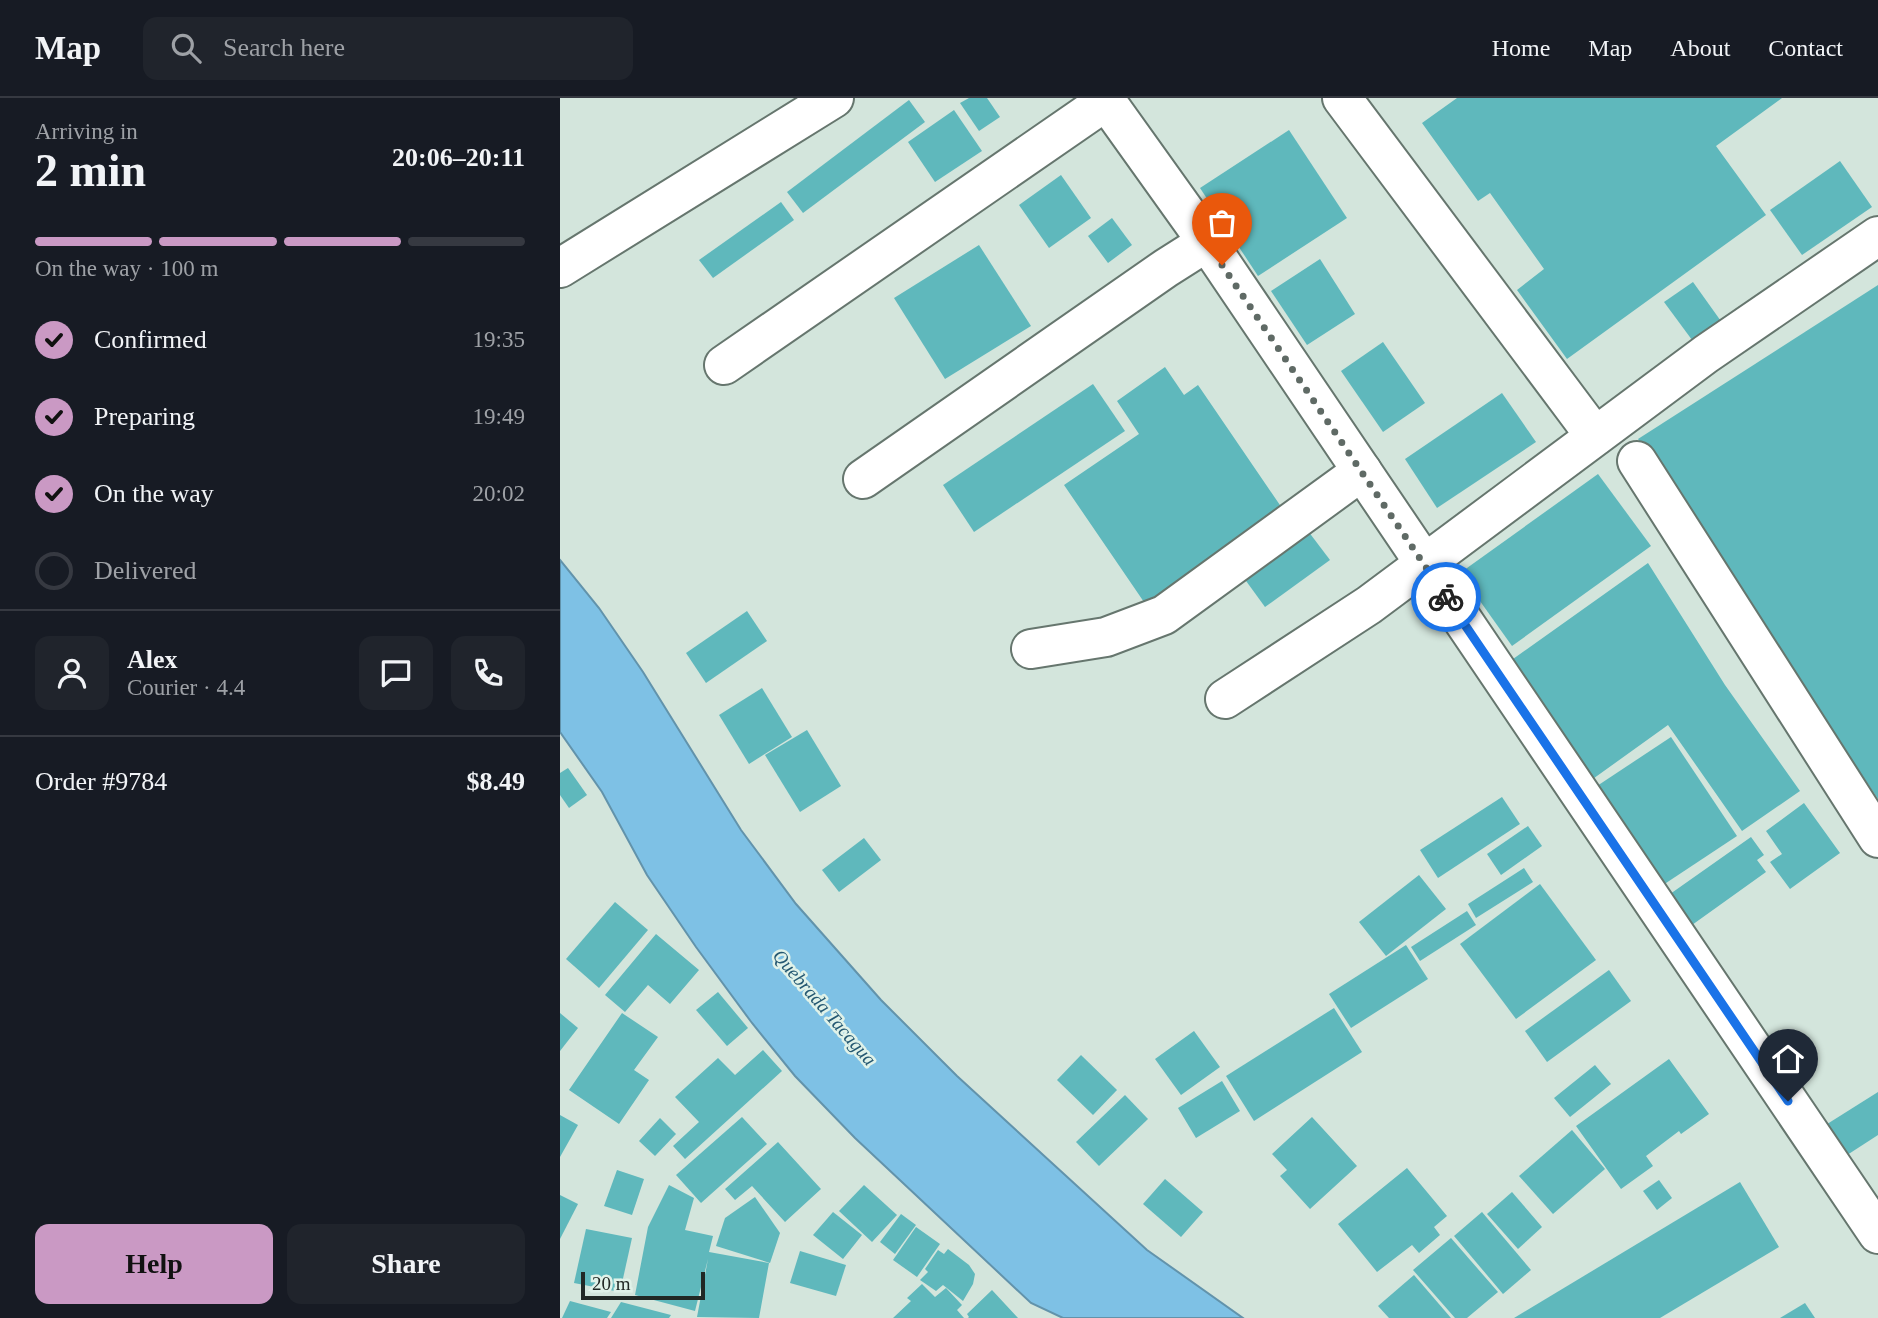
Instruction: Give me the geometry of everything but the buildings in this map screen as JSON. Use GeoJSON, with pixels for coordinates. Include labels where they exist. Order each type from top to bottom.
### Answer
{"type":"FeatureCollection","features":[{"type":"Feature","properties":{"kind":"street"},"geometry":{"type":"LineString","coordinates":[[560,268],[834,98]]}},
{"type":"Feature","properties":{"kind":"street"},"geometry":{"type":"LineString","coordinates":[[1342,98],[1595,436]]}},
{"type":"Feature","properties":{"kind":"street"},"geometry":{"type":"LineString","coordinates":[[724,365],[1105,99],[1207,243],[1873,1219]]}},
{"type":"Feature","properties":{"kind":"street"},"geometry":{"type":"LineString","coordinates":[[1225,699],[1369,605],[1706,354],[1878,236]]}},
{"type":"Feature","properties":{"kind":"street"},"geometry":{"type":"LineString","coordinates":[[863,479],[1155,275],[1207,243]]}},
{"type":"Feature","properties":{"kind":"street"},"geometry":{"type":"LineString","coordinates":[[1637,461],[1878,838]]}},
{"type":"Feature","properties":{"kind":"street"},"geometry":{"type":"LineString","coordinates":[[1031,649],[1106,636],[1164,615],[1362,471]]}},
{"type":"Feature","properties":{"kind":"water","name":"Quebrada Tacagua"},"geometry":{"type":"Polygon","coordinates":[[[560,560],[599,608],[643,672],[741,830],[796,904],[881,1000],[957,1076],[1147,1250],[1243,1318],[1063,1318],[1031,1303],[855,1138],[795,1076],[696,947],[647,875],[602,792],[560,732],[560,560]]]}},
{"type":"Feature","properties":{"kind":"way so far"},"geometry":{"type":"LineString","coordinates":[[1222,265],[1446,597]]}},
{"type":"Feature","properties":{"kind":"route"},"geometry":{"type":"LineString","coordinates":[[1446,597],[1788,1101]]}}]}
